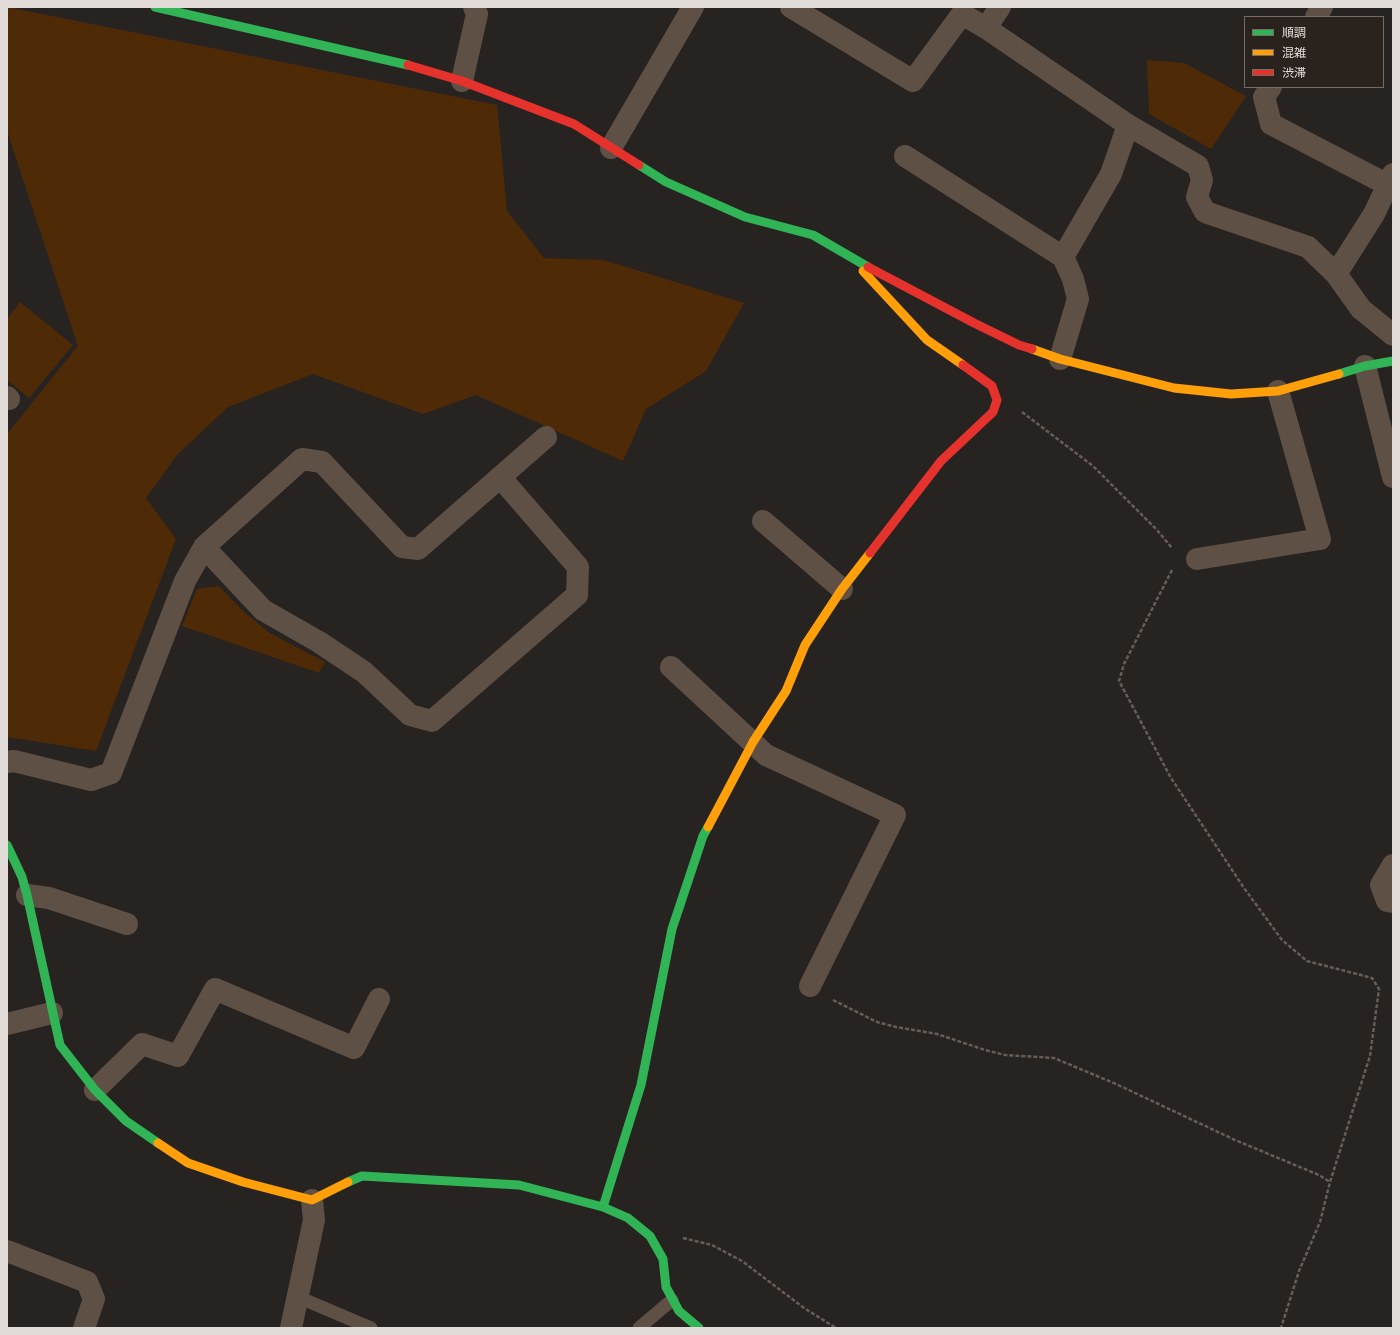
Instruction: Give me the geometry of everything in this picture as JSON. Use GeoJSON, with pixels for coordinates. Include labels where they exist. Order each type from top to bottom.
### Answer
{"type":"FeatureCollection","features":[{"type":"Feature","properties":{"kind":"street"},"geometry":{"type":"LineString","coordinates":[[155,7],[211,18],[417,67],[462,81],[574,124],[666,182],[744,217],[813,235],[852,259],[1019,345],[1060,359],[1174,388],[1231,394],[1278,391],[1365,366],[1393,361]]}},
{"type":"Feature","properties":{"kind":"street"},"geometry":{"type":"LineString","coordinates":[[462,81],[477,14],[474,7]]}},
{"type":"Feature","properties":{"kind":"street"},"geometry":{"type":"LineString","coordinates":[[611,148],[693,7]]}},
{"type":"Feature","properties":{"kind":"street"},"geometry":{"type":"LineString","coordinates":[[791,7],[914,81],[962,14],[986,28],[1128,125],[1198,166],[1202,180],[1197,197],[1205,212],[1308,247],[1336,274],[1361,309],[1393,336]]}},
{"type":"Feature","properties":{"kind":"street"},"geometry":{"type":"LineString","coordinates":[[986,28],[1000,7]]}},
{"type":"Feature","properties":{"kind":"street"},"geometry":{"type":"LineString","coordinates":[[1317,16],[1322,7]]}},
{"type":"Feature","properties":{"kind":"street"},"geometry":{"type":"LineString","coordinates":[[1270,88],[1264,97],[1271,124],[1391,180],[1374,214],[1336,274]]}},
{"type":"Feature","properties":{"kind":"street"},"geometry":{"type":"LineString","coordinates":[[1063,257],[1111,174],[1128,125]]}},
{"type":"Feature","properties":{"kind":"street"},"geometry":{"type":"LineString","coordinates":[[905,156],[1063,257],[1073,279],[1078,299],[1060,359]]}},
{"type":"Feature","properties":{"kind":"street"},"geometry":{"type":"LineString","coordinates":[[603,1207],[641,1085],[672,929],[703,836],[753,742],[786,691],[805,645],[842,589],[941,461],[993,412],[997,400],[992,386],[927,340],[852,259]]}},
{"type":"Feature","properties":{"kind":"street"},"geometry":{"type":"LineString","coordinates":[[1365,366],[1393,477]]}},
{"type":"Feature","properties":{"kind":"street"},"geometry":{"type":"LineString","coordinates":[[1197,559],[1320,539],[1278,391]]}},
{"type":"Feature","properties":{"kind":"street"},"geometry":{"type":"LineString","coordinates":[[7,762],[14,761],[91,780],[111,773],[185,581],[204,547],[302,459],[322,462],[402,547],[418,549],[546,437]]}},
{"type":"Feature","properties":{"kind":"street"},"geometry":{"type":"LineString","coordinates":[[204,547],[264,610],[319,642],[364,672],[410,715],[432,721],[577,596],[578,567],[500,477]]}},
{"type":"Feature","properties":{"kind":"street"},"geometry":{"type":"LineString","coordinates":[[763,521],[842,589]]}},
{"type":"Feature","properties":{"kind":"street"},"geometry":{"type":"LineString","coordinates":[[671,667],[766,755],[895,816],[810,986]]}},
{"type":"Feature","properties":{"kind":"street"},"geometry":{"type":"LineString","coordinates":[[7,844],[22,877],[27,895],[60,1045],[95,1090],[126,1121],[188,1163],[244,1182],[312,1200],[330,1190],[362,1176],[519,1185],[603,1207],[628,1218],[650,1236],[663,1259],[666,1287],[672,1300],[679,1311],[699,1328]]}},
{"type":"Feature","properties":{"kind":"street"},"geometry":{"type":"LineString","coordinates":[[1393,865],[1381,885],[1387,901],[1393,902]]}},
{"type":"Feature","properties":{"kind":"street"},"geometry":{"type":"LineString","coordinates":[[27,895],[49,898],[127,924]]}},
{"type":"Feature","properties":{"kind":"street"},"geometry":{"type":"LineString","coordinates":[[95,1090],[142,1044],[178,1056],[215,989],[354,1048],[379,999]]}},
{"type":"Feature","properties":{"kind":"street"},"geometry":{"type":"LineString","coordinates":[[7,1024],[52,1013]]}},
{"type":"Feature","properties":{"kind":"street"},"geometry":{"type":"LineString","coordinates":[[291,1328],[314,1220],[312,1200]]}},
{"type":"Feature","properties":{"kind":"street"},"geometry":{"type":"LineString","coordinates":[[7,1251],[87,1282],[94,1299],[84,1328]]}},
{"type":"Feature","properties":{"kind":"lane"},"geometry":{"type":"LineString","coordinates":[[298,1297],[371,1328]]}},
{"type":"Feature","properties":{"kind":"lane"},"geometry":{"type":"LineString","coordinates":[[639,1328],[672,1300]]}},
{"type":"Feature","properties":{"kind":"path"},"geometry":{"type":"LineString","coordinates":[[997,400],[1016,407],[1093,466],[1157,530],[1174,550]]}},
{"type":"Feature","properties":{"kind":"path"},"geometry":{"type":"LineString","coordinates":[[1173,568],[1124,664],[1119,681],[1171,778],[1244,888],[1282,940],[1307,961],[1372,978],[1379,988],[1370,1056],[1330,1182],[1320,1222],[1299,1271],[1280,1328]]}},
{"type":"Feature","properties":{"kind":"path"},"geometry":{"type":"LineString","coordinates":[[810,986],[841,1005],[877,1022],[937,1034],[1005,1055],[1054,1058],[1116,1084],[1235,1140],[1319,1175],[1330,1182]]}},
{"type":"Feature","properties":{"kind":"path"},"geometry":{"type":"LineString","coordinates":[[653,1242],[682,1238],[712,1245],[742,1261],[804,1308],[836,1328]]}},
{"type":"Feature","properties":{"kind":"shaded area"},"geometry":{"type":"Polygon","coordinates":[[[7,7],[497,105],[507,211],[544,258],[604,260],[744,303],[706,371],[646,409],[623,461],[476,395],[423,414],[313,374],[228,407],[177,455],[146,498],[176,539],[96,751],[7,737],[7,434],[78,346],[7,131],[7,7]]]}},
{"type":"Feature","properties":{"kind":"shaded area"},"geometry":{"type":"Polygon","coordinates":[[[1147,60],[1184,63],[1246,96],[1211,149],[1149,114],[1147,60]]]}},
{"type":"Feature","properties":{"kind":"shaded area"},"geometry":{"type":"Polygon","coordinates":[[[20,302],[73,345],[29,398],[7,380],[7,319],[20,302]]]}},
{"type":"Feature","properties":{"kind":"shaded area"},"geometry":{"type":"Polygon","coordinates":[[[219,586],[242,610],[268,632],[325,662],[319,673],[182,626],[197,589],[219,586]]]}},
{"type":"Feature","properties":{"kind":"traffic: fast"},"geometry":{"type":"LineString","coordinates":[[155,7],[408,65]]}},
{"type":"Feature","properties":{"kind":"traffic: fast"},"geometry":{"type":"LineString","coordinates":[[639,165],[666,182],[745,217],[813,235],[868,267]]}},
{"type":"Feature","properties":{"kind":"traffic: fast"},"geometry":{"type":"LineString","coordinates":[[1339,374],[1365,366],[1393,361]]}},
{"type":"Feature","properties":{"kind":"traffic: fast"},"geometry":{"type":"LineString","coordinates":[[603,1207],[641,1085],[672,929],[703,836],[708,827]]}},
{"type":"Feature","properties":{"kind":"traffic: fast"},"geometry":{"type":"LineString","coordinates":[[7,845],[22,877],[27,895],[60,1045],[95,1090],[126,1121],[158,1143]]}},
{"type":"Feature","properties":{"kind":"traffic: fast"},"geometry":{"type":"LineString","coordinates":[[348,1182],[362,1176],[519,1185],[603,1207],[628,1218],[650,1236],[663,1259],[666,1287],[679,1311],[699,1328]]}},
{"type":"Feature","properties":{"kind":"traffic: slow"},"geometry":{"type":"LineString","coordinates":[[863,271],[927,340],[963,365]]}},
{"type":"Feature","properties":{"kind":"traffic: slow"},"geometry":{"type":"LineString","coordinates":[[1032,349],[1060,359],[1174,388],[1231,394],[1278,391],[1339,374]]}},
{"type":"Feature","properties":{"kind":"traffic: slow"},"geometry":{"type":"LineString","coordinates":[[708,827],[753,742],[786,691],[805,645],[842,589],[870,553]]}},
{"type":"Feature","properties":{"kind":"traffic: slow"},"geometry":{"type":"LineString","coordinates":[[158,1143],[188,1163],[243,1182],[312,1200],[348,1182]]}},
{"type":"Feature","properties":{"kind":"traffic: jam"},"geometry":{"type":"LineString","coordinates":[[408,65],[462,81],[574,124],[639,165]]}},
{"type":"Feature","properties":{"kind":"traffic: jam"},"geometry":{"type":"LineString","coordinates":[[868,267],[974,323],[1019,345],[1032,349]]}},
{"type":"Feature","properties":{"kind":"traffic: jam"},"geometry":{"type":"LineString","coordinates":[[870,553],[941,461],[993,412],[997,400],[992,386],[963,365]]}}]}
